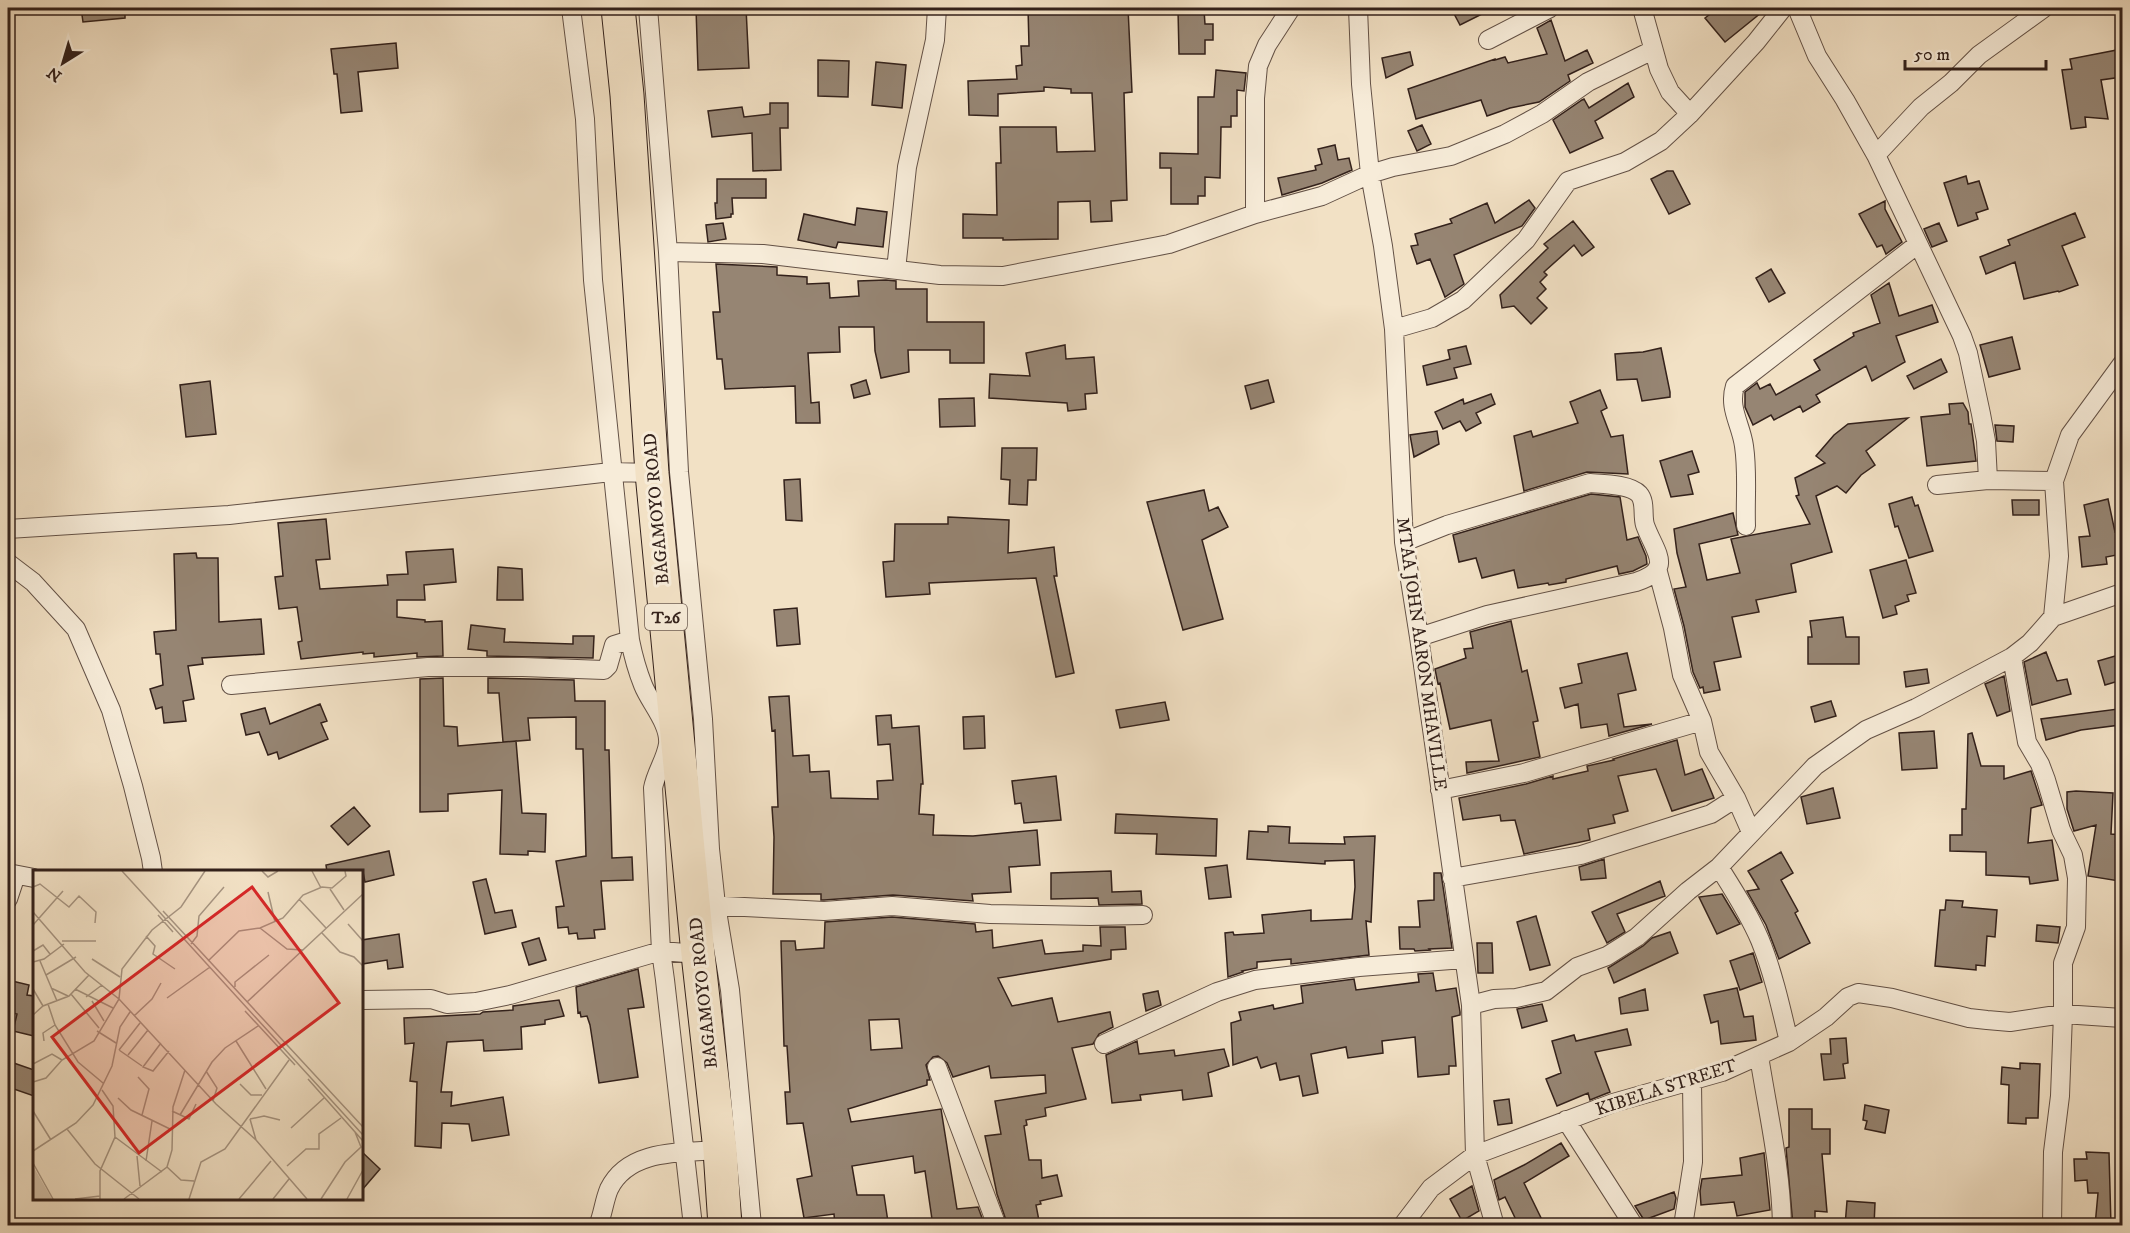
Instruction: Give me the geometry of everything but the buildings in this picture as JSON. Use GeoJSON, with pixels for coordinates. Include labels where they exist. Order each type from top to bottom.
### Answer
{"type":"FeatureCollection","features":[{"type":"Feature","properties":{"kind":"highway","name":"BAGAMOYO ROAD"},"geometry":{"type":"LineString","coordinates":[[618,8],[627,95],[652,473],[673,742],[705,905],[698,954],[720,1150],[725,1226]]}},
{"type":"Feature","properties":{"kind":"street"},"geometry":{"type":"LineString","coordinates":[[571,8],[585,119],[593,280],[630,640],[643,686],[673,742],[655,776],[653,788],[660,951],[693,1226]]}},
{"type":"Feature","properties":{"kind":"street"},"geometry":{"type":"LineString","coordinates":[[648,8],[668,252],[679,472],[703,719],[705,905],[730,990],[752,1226]]}},
{"type":"Feature","properties":{"kind":"street"},"geometry":{"type":"LineString","coordinates":[[896,270],[907,167],[934,40],[937,8]]}},
{"type":"Feature","properties":{"kind":"street"},"geometry":{"type":"LineString","coordinates":[[1255,214],[1255,98],[1258,66],[1267,45],[1291,8]]}},
{"type":"Feature","properties":{"kind":"street","name":"MTAA JOHN AARON MHAVILLE"},"geometry":{"type":"LineString","coordinates":[[1358,8],[1361,84],[1370,174],[1383,246],[1394,329],[1404,542],[1471,1005],[1475,1155],[1495,1226]]}},
{"type":"Feature","properties":{"kind":"street"},"geometry":{"type":"LineString","coordinates":[[1488,40],[1551,8]]}},
{"type":"Feature","properties":{"kind":"street"},"geometry":{"type":"LineString","coordinates":[[1642,8],[1659,69],[1670,92],[1690,114]]}},
{"type":"Feature","properties":{"kind":"street"},"geometry":{"type":"LineString","coordinates":[[1394,329],[1432,318],[1463,300],[1526,240],[1568,181],[1617,165],[1650,149],[1690,114],[1756,42],[1783,8]]}},
{"type":"Feature","properties":{"kind":"street"},"geometry":{"type":"LineString","coordinates":[[1797,8],[1817,56],[1876,154],[1943,294],[1968,353],[1986,441],[1988,480]]}},
{"type":"Feature","properties":{"kind":"street"},"geometry":{"type":"LineString","coordinates":[[1876,154],[1921,107],[1951,83],[1979,55],[2044,8]]}},
{"type":"Feature","properties":{"kind":"street"},"geometry":{"type":"LineString","coordinates":[[668,252],[764,254],[940,275],[1004,276],[1169,244],[1255,214],[1322,196],[1370,174],[1393,167],[1451,156],[1505,134],[1542,114],[1588,82],[1653,50]]}},
{"type":"Feature","properties":{"kind":"street"},"geometry":{"type":"LineString","coordinates":[[1746,526],[1745,495],[1748,487],[1744,444],[1733,409],[1732,395],[1735,386],[1918,244]]}},
{"type":"Feature","properties":{"kind":"street"},"geometry":{"type":"LineString","coordinates":[[2053,617],[2059,556],[2054,481],[2070,435],[2122,364]]}},
{"type":"Feature","properties":{"kind":"street"},"geometry":{"type":"LineString","coordinates":[[8,529],[229,515],[611,472],[652,473]]}},
{"type":"Feature","properties":{"kind":"street"},"geometry":{"type":"LineString","coordinates":[[1937,485],[1988,480],[2054,481]]}},
{"type":"Feature","properties":{"kind":"street"},"geometry":{"type":"LineString","coordinates":[[1404,542],[1447,525],[1590,483],[1612,484],[1634,490],[1643,500],[1645,524],[1659,561],[1658,572],[1673,627],[1682,675],[1702,721],[1709,752],[1736,798],[1751,832]]}},
{"type":"Feature","properties":{"kind":"street"},"geometry":{"type":"LineString","coordinates":[[8,563],[33,582],[76,629],[111,710],[133,786],[153,870]]}},
{"type":"Feature","properties":{"kind":"street"},"geometry":{"type":"LineString","coordinates":[[1419,637],[1487,615],[1636,582],[1658,572]]}},
{"type":"Feature","properties":{"kind":"street"},"geometry":{"type":"LineString","coordinates":[[1471,1005],[1546,991],[1577,967],[1607,956],[1637,938],[1688,891],[1719,867],[1815,766],[1866,730],[1916,708],[2012,657],[2030,643],[2053,617],[2122,593]]}},
{"type":"Feature","properties":{"kind":"street"},"geometry":{"type":"LineString","coordinates":[[231,685],[428,667],[604,670],[608,666],[614,645],[630,640]]}},
{"type":"Feature","properties":{"kind":"street"},"geometry":{"type":"LineString","coordinates":[[2012,657],[2027,742],[2046,780],[2061,830],[2073,855],[2077,878],[2076,927],[2063,963],[2060,1096],[2054,1152],[2052,1226]]}},
{"type":"Feature","properties":{"kind":"street"},"geometry":{"type":"LineString","coordinates":[[1440,790],[1524,773],[1702,721]]}},
{"type":"Feature","properties":{"kind":"street"},"geometry":{"type":"LineString","coordinates":[[1452,878],[1581,855],[1711,814],[1736,798]]}},
{"type":"Feature","properties":{"kind":"street"},"geometry":{"type":"LineString","coordinates":[[1719,867],[1760,940],[1777,993],[1789,1042]]}},
{"type":"Feature","properties":{"kind":"street"},"geometry":{"type":"LineString","coordinates":[[8,899],[12,874],[33,878]]}},
{"type":"Feature","properties":{"kind":"street"},"geometry":{"type":"LineString","coordinates":[[705,905],[824,911],[892,906],[990,914],[1143,915]]}},
{"type":"Feature","properties":{"kind":"street"},"geometry":{"type":"LineString","coordinates":[[363,1000],[431,999],[447,1004],[476,1002],[510,995],[660,951],[698,954]]}},
{"type":"Feature","properties":{"kind":"street"},"geometry":{"type":"LineString","coordinates":[[1104,1044],[1217,992],[1255,980],[1359,967],[1464,959]]}},
{"type":"Feature","properties":{"kind":"street","name":"KIBELA STREET"},"geometry":{"type":"LineString","coordinates":[[1402,1226],[1431,1188],[1475,1155],[1645,1093],[1722,1072],[1789,1042],[1826,1017],[1848,997],[1858,993],[1892,998],[1978,1019],[2010,1022],[2063,1014],[2122,1018]]}},
{"type":"Feature","properties":{"kind":"street"},"geometry":{"type":"LineString","coordinates":[[1759,1056],[1774,1134],[1781,1188],[1782,1226]]}},
{"type":"Feature","properties":{"kind":"street"},"geometry":{"type":"LineString","coordinates":[[937,1067],[997,1226]]}},
{"type":"Feature","properties":{"kind":"street"},"geometry":{"type":"LineString","coordinates":[[1683,1226],[1693,1162],[1692,1082]]}},
{"type":"Feature","properties":{"kind":"street"},"geometry":{"type":"LineString","coordinates":[[1566,1120],[1634,1226]]}},
{"type":"Feature","properties":{"kind":"street"},"geometry":{"type":"LineString","coordinates":[[598,1226],[609,1189],[621,1174],[636,1162],[654,1155],[720,1150]]}}]}
